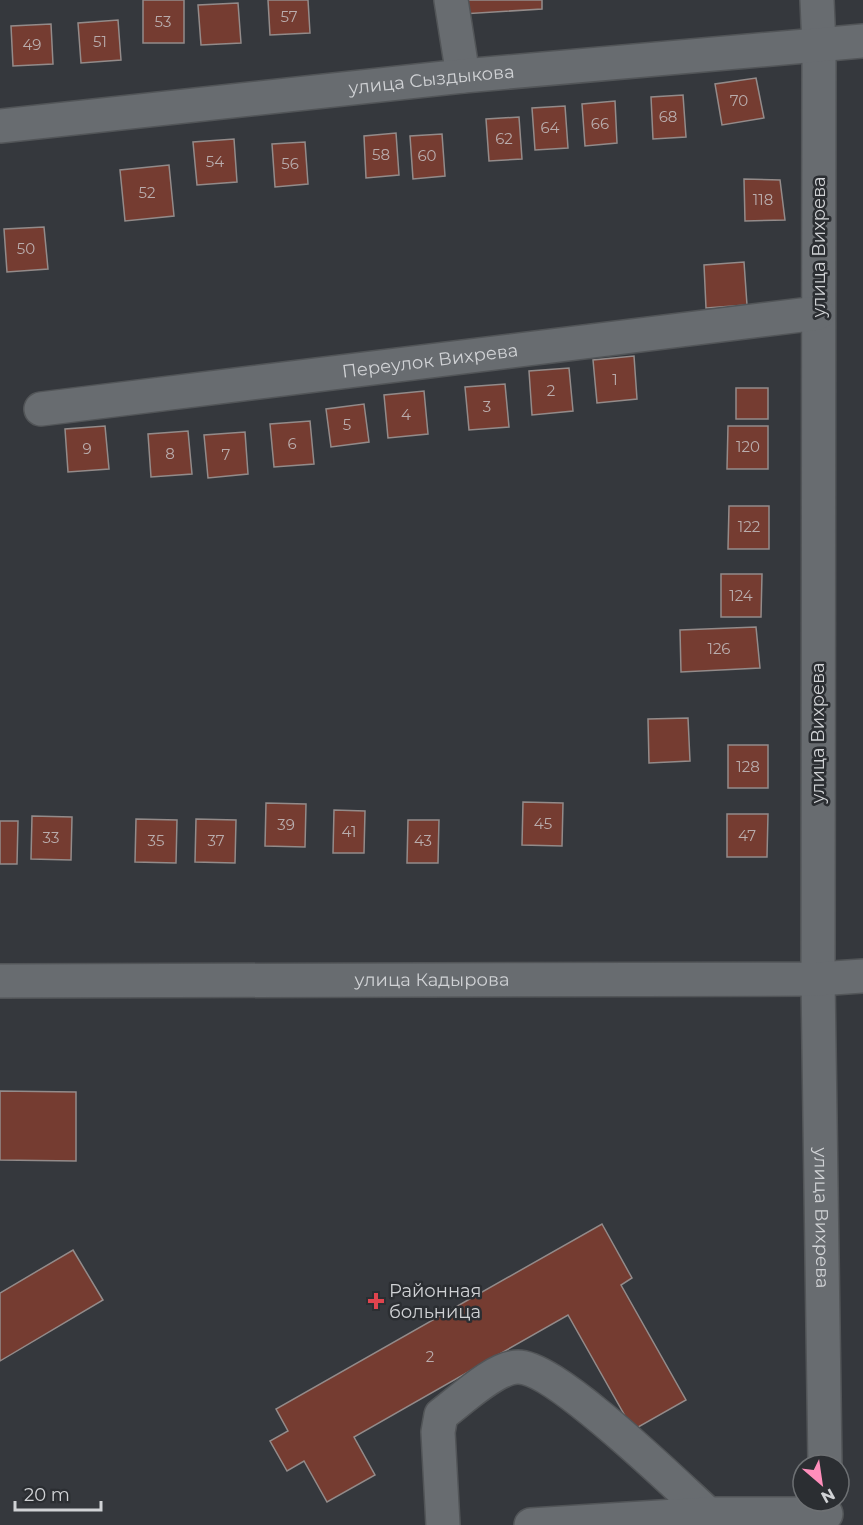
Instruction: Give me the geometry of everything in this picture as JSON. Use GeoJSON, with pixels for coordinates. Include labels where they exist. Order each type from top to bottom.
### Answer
{"type":"FeatureCollection","features":[{"type":"Feature","properties":{"kind":"street"},"geometry":{"type":"LineString","coordinates":[[451,0],[463,76]]}},
{"type":"Feature","properties":{"kind":"street","name":"улица Вихрева"},"geometry":{"type":"LineString","coordinates":[[817,0],[819,46],[818,979],[825,1453]]}},
{"type":"Feature","properties":{"kind":"street","name":"улица Сыздыкова"},"geometry":{"type":"LineString","coordinates":[[0,126],[463,76],[863,41]]}},
{"type":"Feature","properties":{"kind":"street","name":"Переулок Вихрева"},"geometry":{"type":"LineString","coordinates":[[41,409],[818,313]]}},
{"type":"Feature","properties":{"kind":"street","name":"улица Кадырова"},"geometry":{"type":"LineString","coordinates":[[0,981],[818,979],[863,976]]}},
{"type":"Feature","properties":{"kind":"street"},"geometry":{"type":"LineString","coordinates":[[443,1525],[438,1432],[441,1415],[501,1371],[519,1367],[549,1378],[630,1442],[708,1514]]}},
{"type":"Feature","properties":{"kind":"street"},"geometry":{"type":"LineString","coordinates":[[531,1525],[708,1514],[826,1513]]}},
{"type":"Feature","properties":{"kind":"building"},"geometry":{"type":"Polygon","coordinates":[[[143,0],[184,0],[184,43],[143,43],[143,0]]]}},
{"type":"Feature","properties":{"kind":"building"},"geometry":{"type":"Polygon","coordinates":[[[268,0],[308,0],[310,33],[270,35],[268,0]]]}},
{"type":"Feature","properties":{"kind":"building"},"geometry":{"type":"Polygon","coordinates":[[[461,0],[542,0],[542,9],[462,14],[461,0]]]}},
{"type":"Feature","properties":{"kind":"building"},"geometry":{"type":"Polygon","coordinates":[[[238,3],[241,43],[201,45],[198,5],[238,3]]]}},
{"type":"Feature","properties":{"kind":"building"},"geometry":{"type":"Polygon","coordinates":[[[118,20],[121,60],[81,63],[78,23],[118,20]]]}},
{"type":"Feature","properties":{"kind":"building"},"geometry":{"type":"Polygon","coordinates":[[[51,24],[53,64],[13,66],[11,26],[51,24]]]}},
{"type":"Feature","properties":{"kind":"building"},"geometry":{"type":"Polygon","coordinates":[[[756,78],[764,118],[722,125],[715,84],[756,78]]]}},
{"type":"Feature","properties":{"kind":"building"},"geometry":{"type":"Polygon","coordinates":[[[683,95],[686,137],[653,139],[651,97],[683,95]]]}},
{"type":"Feature","properties":{"kind":"building"},"geometry":{"type":"Polygon","coordinates":[[[615,101],[617,143],[585,146],[582,104],[615,101]]]}},
{"type":"Feature","properties":{"kind":"building"},"geometry":{"type":"Polygon","coordinates":[[[565,106],[568,148],[535,150],[532,108],[565,106]]]}},
{"type":"Feature","properties":{"kind":"building"},"geometry":{"type":"Polygon","coordinates":[[[519,117],[522,159],[489,161],[486,119],[519,117]]]}},
{"type":"Feature","properties":{"kind":"building"},"geometry":{"type":"Polygon","coordinates":[[[396,133],[399,175],[366,178],[364,136],[396,133]]]}},
{"type":"Feature","properties":{"kind":"building"},"geometry":{"type":"Polygon","coordinates":[[[442,134],[445,176],[413,179],[410,136],[442,134]]]}},
{"type":"Feature","properties":{"kind":"building"},"geometry":{"type":"Polygon","coordinates":[[[234,139],[237,182],[197,185],[193,142],[234,139]]]}},
{"type":"Feature","properties":{"kind":"building"},"geometry":{"type":"Polygon","coordinates":[[[305,142],[308,184],[275,187],[272,144],[305,142]]]}},
{"type":"Feature","properties":{"kind":"building"},"geometry":{"type":"Polygon","coordinates":[[[169,165],[174,216],[125,221],[120,170],[169,165]]]}},
{"type":"Feature","properties":{"kind":"building"},"geometry":{"type":"Polygon","coordinates":[[[744,179],[780,180],[785,220],[745,221],[744,179]]]}},
{"type":"Feature","properties":{"kind":"building"},"geometry":{"type":"Polygon","coordinates":[[[44,227],[48,269],[7,272],[4,229],[44,227]]]}},
{"type":"Feature","properties":{"kind":"building"},"geometry":{"type":"Polygon","coordinates":[[[744,262],[747,305],[706,308],[704,265],[744,262]]]}},
{"type":"Feature","properties":{"kind":"building"},"geometry":{"type":"Polygon","coordinates":[[[634,356],[637,399],[597,403],[593,360],[634,356]]]}},
{"type":"Feature","properties":{"kind":"building"},"geometry":{"type":"Polygon","coordinates":[[[569,368],[573,411],[532,415],[529,371],[569,368]]]}},
{"type":"Feature","properties":{"kind":"building"},"geometry":{"type":"Polygon","coordinates":[[[505,384],[509,427],[469,430],[465,387],[505,384]]]}},
{"type":"Feature","properties":{"kind":"building"},"geometry":{"type":"Polygon","coordinates":[[[736,388],[768,388],[768,419],[736,419],[736,388]]]}},
{"type":"Feature","properties":{"kind":"building"},"geometry":{"type":"Polygon","coordinates":[[[424,391],[428,434],[388,438],[384,395],[424,391]]]}},
{"type":"Feature","properties":{"kind":"building"},"geometry":{"type":"Polygon","coordinates":[[[364,404],[369,442],[331,447],[326,409],[364,404]]]}},
{"type":"Feature","properties":{"kind":"building"},"geometry":{"type":"Polygon","coordinates":[[[310,421],[314,464],[274,467],[270,424],[310,421]]]}},
{"type":"Feature","properties":{"kind":"building"},"geometry":{"type":"Polygon","coordinates":[[[105,426],[109,469],[68,472],[65,429],[105,426]]]}},
{"type":"Feature","properties":{"kind":"building"},"geometry":{"type":"Polygon","coordinates":[[[728,426],[768,426],[768,469],[727,469],[728,426]]]}},
{"type":"Feature","properties":{"kind":"building"},"geometry":{"type":"Polygon","coordinates":[[[188,431],[192,474],[151,477],[148,434],[188,431]]]}},
{"type":"Feature","properties":{"kind":"building"},"geometry":{"type":"Polygon","coordinates":[[[245,432],[248,474],[208,478],[204,435],[245,432]]]}},
{"type":"Feature","properties":{"kind":"building"},"geometry":{"type":"Polygon","coordinates":[[[729,506],[769,506],[769,549],[728,549],[729,506]]]}},
{"type":"Feature","properties":{"kind":"building"},"geometry":{"type":"Polygon","coordinates":[[[721,574],[762,574],[761,617],[721,617],[721,574]]]}},
{"type":"Feature","properties":{"kind":"building"},"geometry":{"type":"Polygon","coordinates":[[[756,627],[760,668],[681,672],[680,630],[756,627]]]}},
{"type":"Feature","properties":{"kind":"building"},"geometry":{"type":"Polygon","coordinates":[[[688,718],[690,761],[649,763],[648,719],[688,718]]]}},
{"type":"Feature","properties":{"kind":"building"},"geometry":{"type":"Polygon","coordinates":[[[728,745],[768,745],[768,788],[728,788],[728,745]]]}},
{"type":"Feature","properties":{"kind":"building"},"geometry":{"type":"Polygon","coordinates":[[[523,802],[563,803],[562,846],[522,845],[523,802]]]}},
{"type":"Feature","properties":{"kind":"building"},"geometry":{"type":"Polygon","coordinates":[[[266,803],[306,804],[305,847],[265,846],[266,803]]]}},
{"type":"Feature","properties":{"kind":"building"},"geometry":{"type":"Polygon","coordinates":[[[334,810],[365,811],[364,853],[333,853],[334,810]]]}},
{"type":"Feature","properties":{"kind":"building"},"geometry":{"type":"Polygon","coordinates":[[[727,814],[768,814],[767,857],[727,857],[727,814]]]}},
{"type":"Feature","properties":{"kind":"building"},"geometry":{"type":"Polygon","coordinates":[[[32,816],[72,817],[71,860],[31,859],[32,816]]]}},
{"type":"Feature","properties":{"kind":"building"},"geometry":{"type":"Polygon","coordinates":[[[136,819],[177,820],[176,863],[135,862],[136,819]]]}},
{"type":"Feature","properties":{"kind":"building"},"geometry":{"type":"Polygon","coordinates":[[[196,819],[236,820],[235,863],[195,862],[196,819]]]}},
{"type":"Feature","properties":{"kind":"building"},"geometry":{"type":"Polygon","coordinates":[[[408,820],[439,820],[438,863],[407,863],[408,820]]]}},
{"type":"Feature","properties":{"kind":"building"},"geometry":{"type":"Polygon","coordinates":[[[0,821],[18,821],[17,864],[0,864],[0,821]]]}},
{"type":"Feature","properties":{"kind":"building"},"geometry":{"type":"Polygon","coordinates":[[[0,1091],[76,1092],[76,1161],[0,1160],[0,1091]]]}},
{"type":"Feature","properties":{"kind":"building"},"geometry":{"type":"Polygon","coordinates":[[[602,1224],[632,1278],[621,1285],[686,1400],[633,1430],[568,1315],[354,1437],[375,1475],[327,1502],[304,1461],[287,1471],[270,1441],[288,1431],[276,1409],[602,1224]]]}},
{"type":"Feature","properties":{"kind":"building"},"geometry":{"type":"Polygon","coordinates":[[[73,1250],[103,1300],[0,1361],[0,1293],[73,1250]]]}},
{"type":"Feature","properties":{"kind":"place","name":"Районная больница"},"geometry":{"type":"Point","coordinates":[376,1301]}}]}
